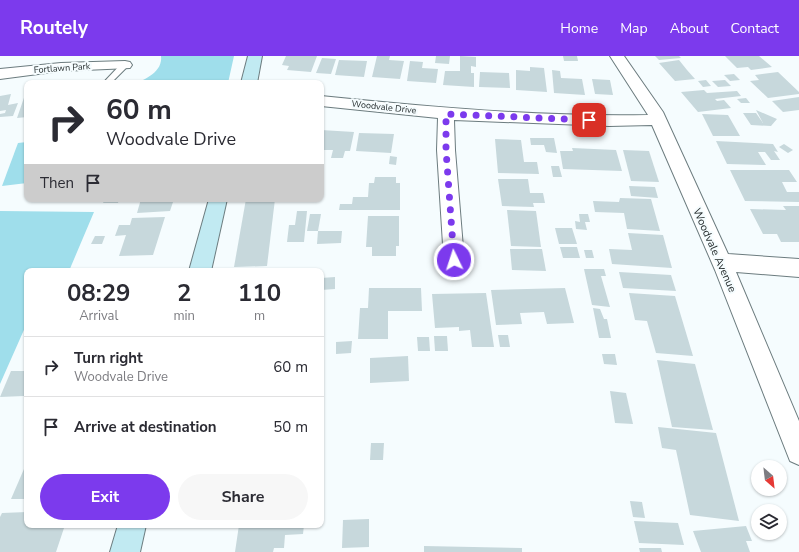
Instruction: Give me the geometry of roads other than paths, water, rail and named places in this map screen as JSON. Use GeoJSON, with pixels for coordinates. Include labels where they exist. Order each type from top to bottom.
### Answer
{"type":"FeatureCollection","features":[{"type":"Feature","properties":{"kind":"street"},"geometry":{"type":"LineString","coordinates":[[250,80],[255,56]]}},
{"type":"Feature","properties":{"kind":"street","name":"Woodvale Avenue"},"geometry":{"type":"LineString","coordinates":[[617,56],[646,96],[659,120],[684,181],[722,262],[799,452]]}},
{"type":"Feature","properties":{"kind":"street","name":"Fortlawn Park"},"geometry":{"type":"LineString","coordinates":[[0,74],[61,67],[125,65]]}},
{"type":"Feature","properties":{"kind":"street","name":"Woodvale Drive"},"geometry":{"type":"LineString","coordinates":[[324,101],[446,114],[608,121],[659,120]]}},
{"type":"Feature","properties":{"kind":"street"},"geometry":{"type":"LineString","coordinates":[[446,114],[446,150],[454,260]]}},
{"type":"Feature","properties":{"kind":"street"},"geometry":{"type":"LineString","coordinates":[[201,268],[217,202]]}},
{"type":"Feature","properties":{"kind":"street"},"geometry":{"type":"LineString","coordinates":[[722,262],[799,268]]}},
{"type":"Feature","properties":{"kind":"street"},"geometry":{"type":"LineString","coordinates":[[125,552],[131,528]]}},
{"type":"Feature","properties":{"kind":"lane"},"geometry":{"type":"LineString","coordinates":[[110,80],[125,65]]}}]}
